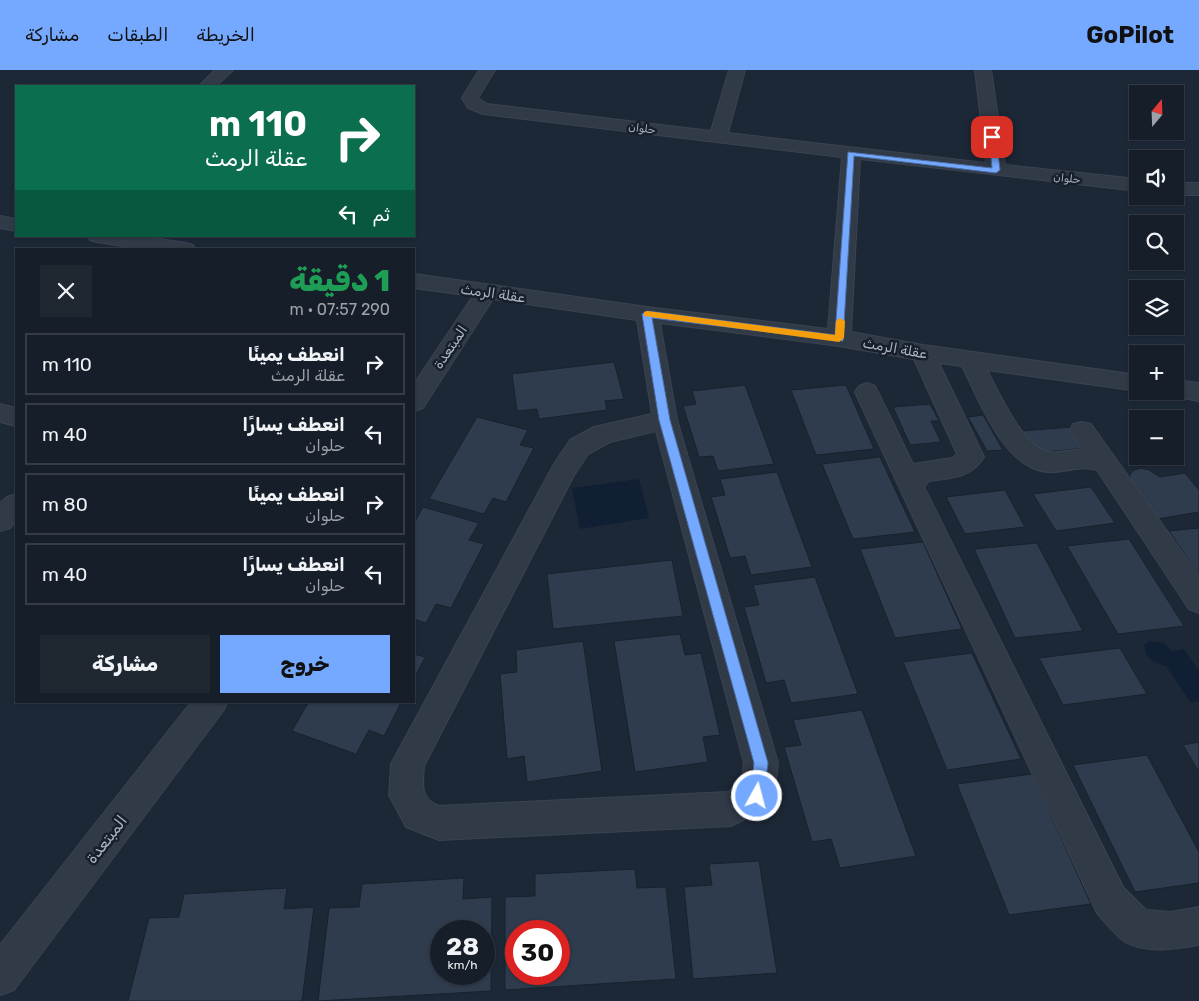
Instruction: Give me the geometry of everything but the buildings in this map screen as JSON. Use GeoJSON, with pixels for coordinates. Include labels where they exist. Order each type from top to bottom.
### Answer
{"type":"FeatureCollection","features":[{"type":"Feature","properties":{"kind":"street"},"geometry":{"type":"LineString","coordinates":[[208,85],[225,70]]}},
{"type":"Feature","properties":{"kind":"street","name":"حلوان"},"geometry":{"type":"LineString","coordinates":[[486,70],[470,98],[474,104],[483,109],[851,154],[1129,184]]}},
{"type":"Feature","properties":{"kind":"street"},"geometry":{"type":"LineString","coordinates":[[718,137],[736,70]]}},
{"type":"Feature","properties":{"kind":"street"},"geometry":{"type":"LineString","coordinates":[[983,70],[996,170]]}},
{"type":"Feature","properties":{"kind":"street"},"geometry":{"type":"LineString","coordinates":[[839,338],[851,154]]}},
{"type":"Feature","properties":{"kind":"street"},"geometry":{"type":"LineString","coordinates":[[1184,189],[1199,189]]}},
{"type":"Feature","properties":{"kind":"street"},"geometry":{"type":"LineString","coordinates":[[0,222],[15,225]]}},
{"type":"Feature","properties":{"kind":"street"},"geometry":{"type":"LineString","coordinates":[[104,237],[179,248]]}},
{"type":"Feature","properties":{"kind":"street","name":"عقلة الرمث"},"geometry":{"type":"LineString","coordinates":[[415,281],[647,314],[839,338],[923,353],[1129,383]]}},
{"type":"Feature","properties":{"kind":"street","name":"المبتعدة"},"geometry":{"type":"LineString","coordinates":[[415,400],[487,292]]}},
{"type":"Feature","properties":{"kind":"street"},"geometry":{"type":"LineString","coordinates":[[647,314],[664,420],[761,763],[757,796],[731,809],[439,823],[418,815],[406,795],[408,764],[563,471],[579,447],[603,434],[664,420]]}},
{"type":"Feature","properties":{"kind":"street"},"geometry":{"type":"LineString","coordinates":[[910,485],[921,472],[959,467],[971,457],[923,353]]}},
{"type":"Feature","properties":{"kind":"street"},"geometry":{"type":"LineString","coordinates":[[970,360],[1006,429],[1026,452],[1047,462],[1089,458],[1106,463]]}},
{"type":"Feature","properties":{"kind":"street"},"geometry":{"type":"LineString","coordinates":[[1184,390],[1199,392]]}},
{"type":"Feature","properties":{"kind":"street"},"geometry":{"type":"LineString","coordinates":[[867,392],[1110,900],[1137,928],[1171,931],[1199,926]]}},
{"type":"Feature","properties":{"kind":"street"},"geometry":{"type":"LineString","coordinates":[[0,413],[15,417]]}},
{"type":"Feature","properties":{"kind":"street"},"geometry":{"type":"LineString","coordinates":[[1082,431],[1106,463],[1199,600]]}},
{"type":"Feature","properties":{"kind":"street"},"geometry":{"type":"LineString","coordinates":[[0,520],[15,506]]}},
{"type":"Feature","properties":{"kind":"street","name":"المبتعدة"},"geometry":{"type":"LineString","coordinates":[[0,976],[210,703]]}},
{"type":"Feature","properties":{"kind":"water"},"geometry":{"type":"Polygon","coordinates":[[[639,479],[649,518],[580,529],[572,488],[639,479]]]}},
{"type":"Feature","properties":{"kind":"water"},"geometry":{"type":"Polygon","coordinates":[[[1150,641],[1164,643],[1172,651],[1184,649],[1199,671],[1199,701],[1191,703],[1166,666],[1148,656],[1145,644],[1150,641]]]}},
{"type":"Feature","properties":{"kind":"slow traffic"},"geometry":{"type":"LineString","coordinates":[[647,314],[839,338],[840,321]]}},
{"type":"Feature","properties":{"kind":"route"},"geometry":{"type":"LineString","coordinates":[[757,796],[761,763],[664,420],[655,353],[647,314],[839,338],[851,154],[996,170],[992,137]]}}]}
